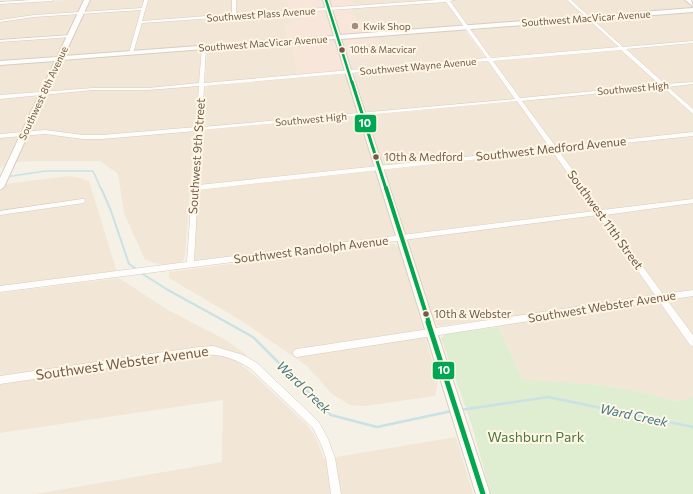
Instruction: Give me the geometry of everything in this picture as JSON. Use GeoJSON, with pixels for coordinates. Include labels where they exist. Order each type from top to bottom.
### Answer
{"type":"FeatureCollection","features":[{"type":"Feature","properties":{"kind":"street"},"geometry":{"type":"LineString","coordinates":[[0,3],[52,0]]}},
{"type":"Feature","properties":{"kind":"street","name":"Southwest 8th Avenue"},"geometry":{"type":"LineString","coordinates":[[1,185],[87,0]]}},
{"type":"Feature","properties":{"kind":"street"},"geometry":{"type":"LineString","coordinates":[[131,53],[146,0]]}},
{"type":"Feature","properties":{"kind":"street"},"geometry":{"type":"LineString","coordinates":[[234,0],[234,16]]}},
{"type":"Feature","properties":{"kind":"street","name":"Southwest 11th Street"},"geometry":{"type":"LineString","coordinates":[[447,0],[693,342]]}},
{"type":"Feature","properties":{"kind":"street","name":"Southwest Plass Avenue"},"geometry":{"type":"LineString","coordinates":[[140,22],[234,16],[327,4],[453,0]]}},
{"type":"Feature","properties":{"kind":"street"},"geometry":{"type":"LineString","coordinates":[[569,0],[693,112]]}},
{"type":"Feature","properties":{"kind":"street"},"geometry":{"type":"LineString","coordinates":[[688,0],[693,4]]}},
{"type":"Feature","properties":{"kind":"street"},"geometry":{"type":"LineString","coordinates":[[327,4],[483,494]]}},
{"type":"Feature","properties":{"kind":"street"},"geometry":{"type":"LineString","coordinates":[[0,21],[143,9]]}},
{"type":"Feature","properties":{"kind":"street","name":"Southwest MacVicar Avenue"},"geometry":{"type":"LineString","coordinates":[[0,62],[693,10]]}},
{"type":"Feature","properties":{"kind":"street"},"geometry":{"type":"LineString","coordinates":[[0,41],[70,36]]}},
{"type":"Feature","properties":{"kind":"street","name":"Southwest Wayne Avenue"},"geometry":{"type":"LineString","coordinates":[[0,97],[102,89],[148,89],[693,42]]}},
{"type":"Feature","properties":{"kind":"street","name":"Southwest 9th Street"},"geometry":{"type":"LineString","coordinates":[[190,266],[204,47]]}},
{"type":"Feature","properties":{"kind":"street","name":"Southwest High"},"geometry":{"type":"LineString","coordinates":[[0,136],[45,132],[83,137],[102,137],[693,82]]}},
{"type":"Feature","properties":{"kind":"street","name":"Southwest Medford Avenue"},"geometry":{"type":"LineString","coordinates":[[195,188],[693,134]]}},
{"type":"Feature","properties":{"kind":"street"},"geometry":{"type":"LineString","coordinates":[[0,213],[82,201]]}},
{"type":"Feature","properties":{"kind":"street","name":"Southwest Randolph Avenue"},"geometry":{"type":"LineString","coordinates":[[0,289],[693,201]]}},
{"type":"Feature","properties":{"kind":"street","name":"Southwest Webster Avenue"},"geometry":{"type":"LineString","coordinates":[[297,353],[693,293]]}},
{"type":"Feature","properties":{"kind":"street","name":"Southwest Webster Avenue"},"geometry":{"type":"LineString","coordinates":[[0,380],[199,351],[212,350],[243,359],[254,366],[316,425],[323,435],[332,461],[336,494]]}},
{"type":"Feature","properties":{"kind":"shaded area"},"geometry":{"type":"Polygon","coordinates":[[[85,0],[58,55],[52,57],[0,61],[0,4],[85,0]]]}},
{"type":"Feature","properties":{"kind":"shaded area"},"geometry":{"type":"Polygon","coordinates":[[[90,0],[288,0],[294,25],[285,26],[287,40],[64,56],[90,0]]]}},
{"type":"Feature","properties":{"kind":"shaded area"},"geometry":{"type":"Polygon","coordinates":[[[288,0],[323,0],[325,7],[290,11],[288,0]]]}},
{"type":"Feature","properties":{"kind":"shaded area"},"geometry":{"type":"Polygon","coordinates":[[[329,0],[353,0],[356,6],[332,7],[329,0]]]}},
{"type":"Feature","properties":{"kind":"shaded area"},"geometry":{"type":"Polygon","coordinates":[[[353,0],[685,0],[693,5],[693,9],[366,34],[360,20],[355,20],[351,9],[356,8],[353,0]]]}},
{"type":"Feature","properties":{"kind":"shaded area"},"geometry":{"type":"Polygon","coordinates":[[[351,9],[355,20],[360,20],[366,34],[341,36],[333,11],[351,9]]]}},
{"type":"Feature","properties":{"kind":"shaded area"},"geometry":{"type":"Polygon","coordinates":[[[325,11],[333,35],[287,40],[285,26],[294,25],[291,13],[325,11]]]}},
{"type":"Feature","properties":{"kind":"shaded area"},"geometry":{"type":"Polygon","coordinates":[[[693,11],[693,41],[494,57],[490,56],[471,30],[693,11]]]}},
{"type":"Feature","properties":{"kind":"shaded area"},"geometry":{"type":"Polygon","coordinates":[[[464,29],[488,61],[693,44],[693,398],[675,401],[642,392],[600,385],[522,379],[496,319],[442,326],[438,326],[435,323],[349,59],[385,56],[377,36],[464,29]]]}},
{"type":"Feature","properties":{"kind":"shaded area"},"geometry":{"type":"Polygon","coordinates":[[[377,36],[385,56],[349,59],[342,39],[377,36]]]}},
{"type":"Feature","properties":{"kind":"shaded area"},"geometry":{"type":"Polygon","coordinates":[[[335,40],[344,69],[341,71],[297,75],[292,42],[335,40]]]}},
{"type":"Feature","properties":{"kind":"shaded area"},"geometry":{"type":"Polygon","coordinates":[[[292,42],[298,78],[342,74],[347,76],[395,232],[394,235],[196,261],[194,254],[207,50],[292,42]]]}},
{"type":"Feature","properties":{"kind":"shaded area"},"geometry":{"type":"Polygon","coordinates":[[[200,49],[201,52],[185,255],[184,260],[181,262],[162,265],[145,260],[124,213],[118,174],[100,161],[14,162],[63,59],[200,49]]]}},
{"type":"Feature","properties":{"kind":"shaded area"},"geometry":{"type":"Polygon","coordinates":[[[54,60],[54,63],[4,166],[0,168],[0,64],[54,60]]]}},
{"type":"Feature","properties":{"kind":"shaded area"},"geometry":{"type":"Polygon","coordinates":[[[69,176],[89,181],[117,272],[0,286],[0,194],[5,184],[69,176]]]}},
{"type":"Feature","properties":{"kind":"shaded area"},"geometry":{"type":"Polygon","coordinates":[[[392,243],[400,247],[438,382],[435,396],[365,406],[350,405],[332,394],[307,366],[245,323],[169,278],[169,272],[392,243]]]}},
{"type":"Feature","properties":{"kind":"shaded area"},"geometry":{"type":"Polygon","coordinates":[[[119,278],[168,310],[224,339],[247,355],[240,364],[255,376],[307,425],[316,438],[324,459],[456,437],[473,494],[35,494],[222,462],[223,400],[0,433],[0,293],[119,278]]]}},
{"type":"Feature","properties":{"kind":"green space","name":"Washburn Park"},"geometry":{"type":"Polygon","coordinates":[[[499,327],[522,379],[600,385],[642,392],[675,401],[693,398],[693,494],[491,494],[472,426],[441,338],[446,334],[499,327]]]}},
{"type":"Feature","properties":{"kind":"building"},"geometry":{"type":"Polygon","coordinates":[[[372,45],[375,53],[357,53],[356,47],[372,45]]]}},
{"type":"Feature","properties":{"kind":"waterway","name":"Ward Creek"},"geometry":{"type":"LineString","coordinates":[[6,177],[45,171],[93,171],[101,189]]}},
{"type":"Feature","properties":{"kind":"waterway","name":"Ward Creek"},"geometry":{"type":"LineString","coordinates":[[101,188],[111,211],[129,264],[138,270]]}},
{"type":"Feature","properties":{"kind":"waterway","name":"Ward Creek"},"geometry":{"type":"LineString","coordinates":[[141,273],[168,290],[228,323]]}},
{"type":"Feature","properties":{"kind":"waterway","name":"Ward Creek"},"geometry":{"type":"LineString","coordinates":[[226,322],[253,337],[331,415],[377,427],[452,411]]}},
{"type":"Feature","properties":{"kind":"waterway","name":"Ward Creek"},"geometry":{"type":"LineString","coordinates":[[460,410],[548,397],[693,427]]}},
{"type":"Feature","properties":{"kind":"transit line","name":"10"},"geometry":{"type":"LineString","coordinates":[[326,0],[483,494]]}},
{"type":"Feature","properties":{"kind":"place","name":"Kwik Shop"},"geometry":{"type":"Point","coordinates":[355,26]}},
{"type":"Feature","properties":{"kind":"place","name":"10th & Macvicar"},"geometry":{"type":"Point","coordinates":[342,50]}},
{"type":"Feature","properties":{"kind":"place","name":"10th & Medford"},"geometry":{"type":"Point","coordinates":[376,157]}},
{"type":"Feature","properties":{"kind":"place","name":"10th & Webster"},"geometry":{"type":"Point","coordinates":[426,314]}}]}
